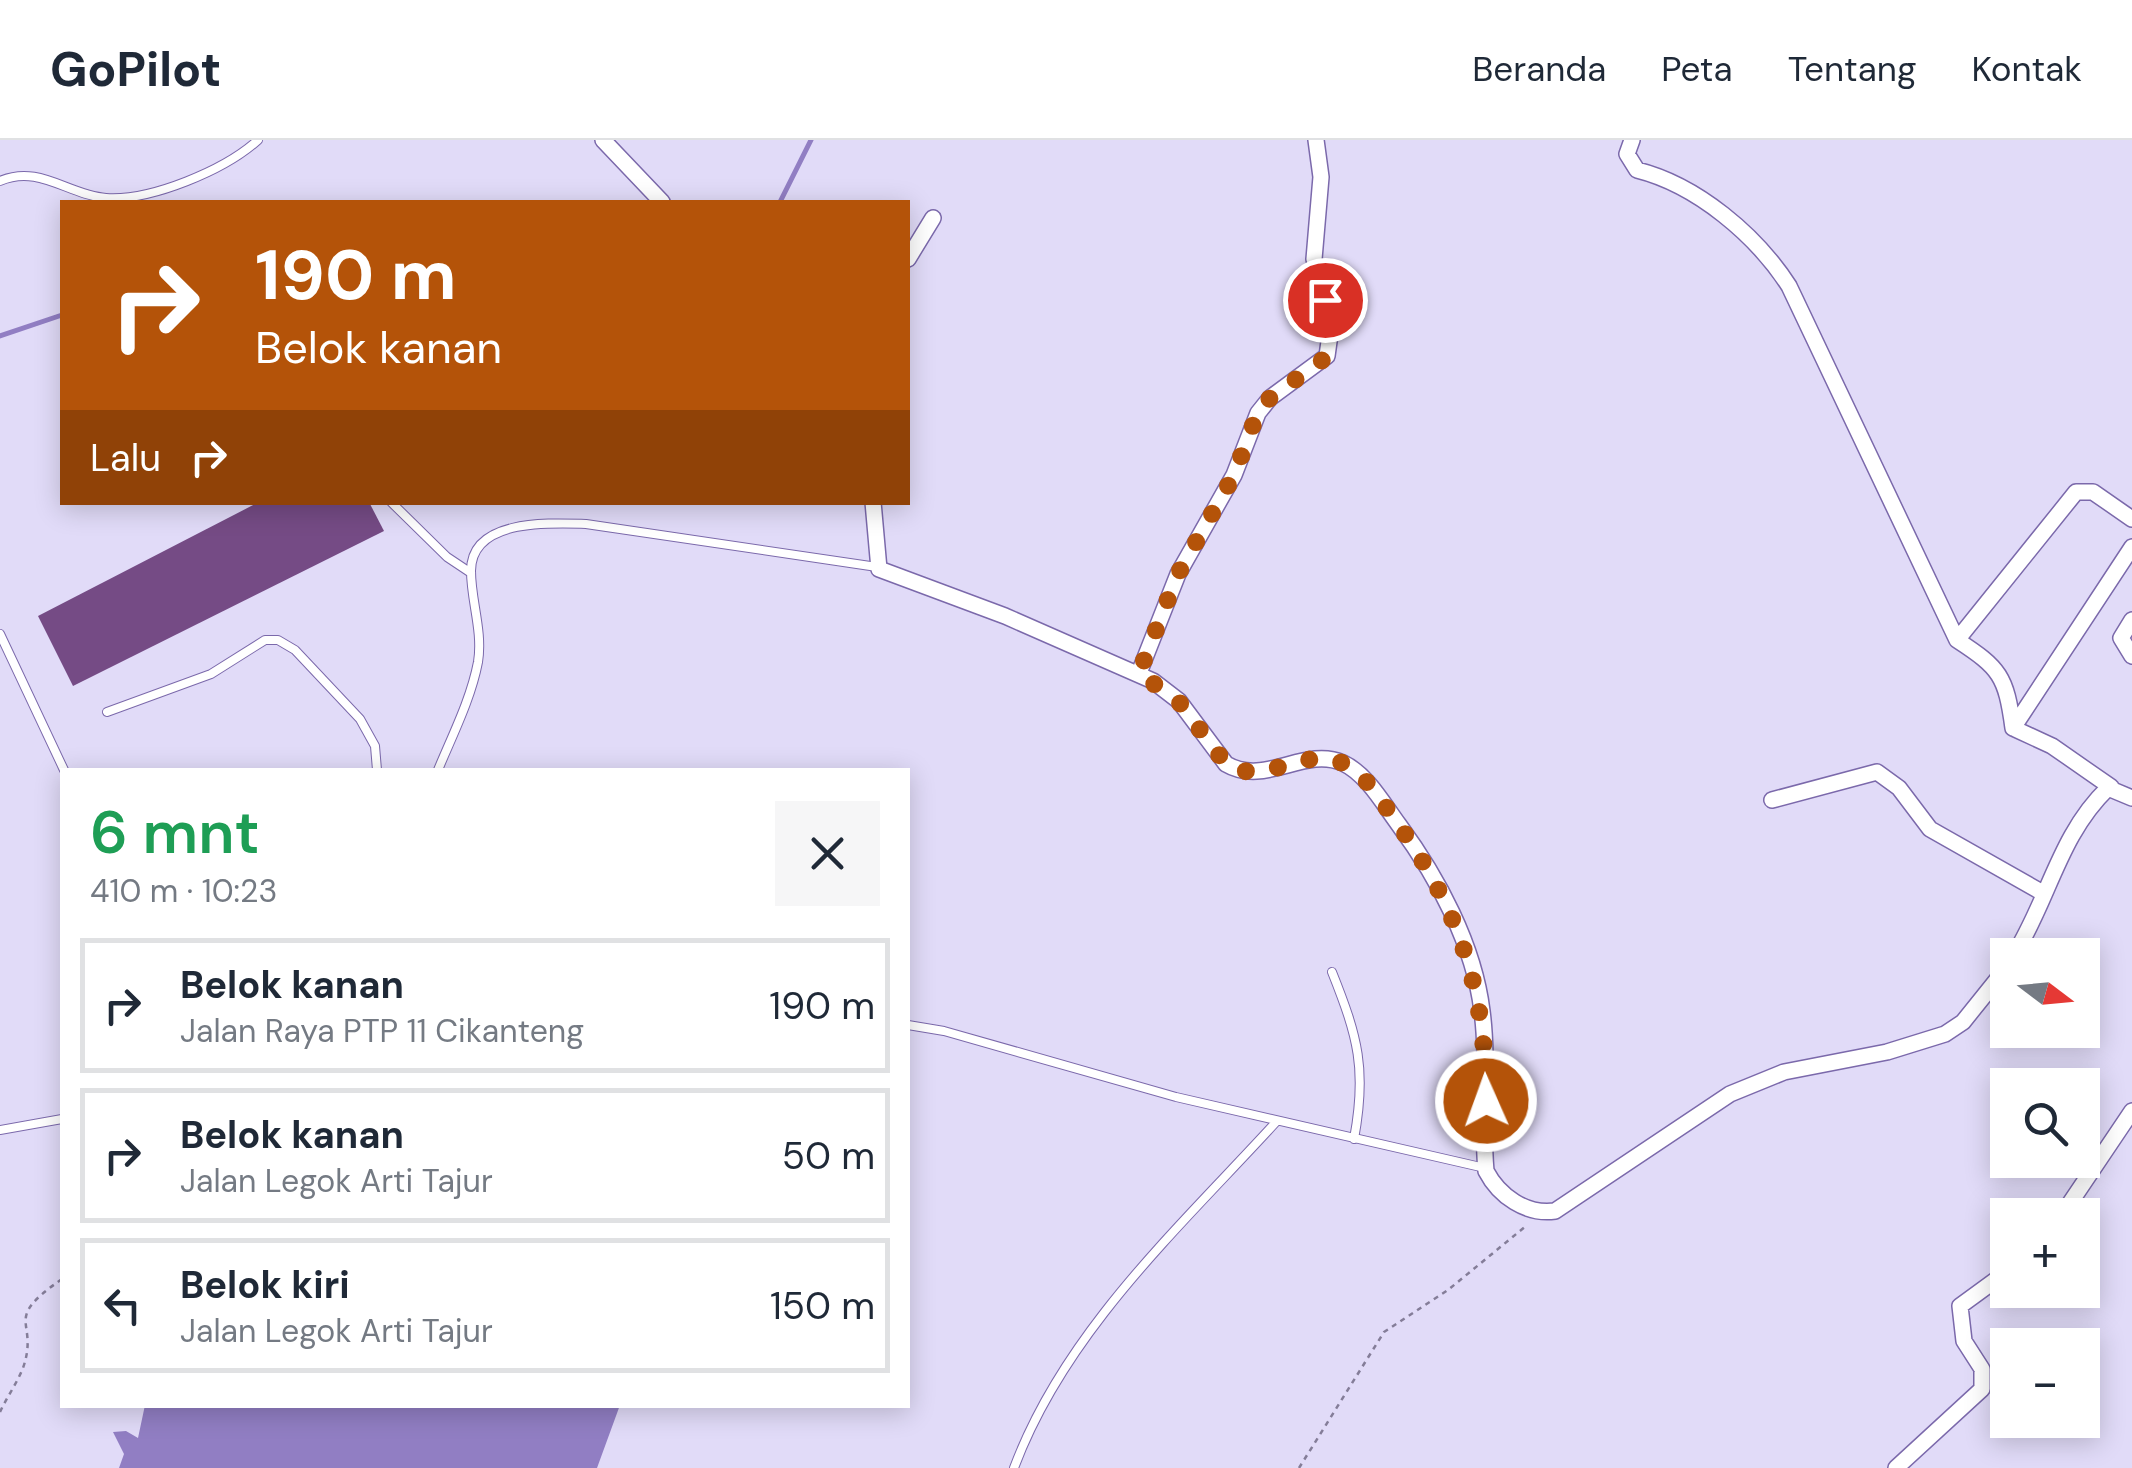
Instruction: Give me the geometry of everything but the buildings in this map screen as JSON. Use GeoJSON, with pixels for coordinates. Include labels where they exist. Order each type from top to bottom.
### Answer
{"type":"FeatureCollection","features":[{"type":"Feature","properties":{"kind":"street"},"geometry":{"type":"LineString","coordinates":[[603,140],[660,200]]}},
{"type":"Feature","properties":{"kind":"street"},"geometry":{"type":"LineString","coordinates":[[1139,673],[1178,574],[1234,475],[1258,412],[1270,398],[1328,356],[1331,328],[1314,259],[1321,177],[1316,140]]}},
{"type":"Feature","properties":{"kind":"street"},"geometry":{"type":"LineString","coordinates":[[1632,140],[1626,154],[1637,170],[1662,176],[1734,224],[1774,262],[1798,304],[1957,640],[1996,665],[2008,690],[2013,728]]}},
{"type":"Feature","properties":{"kind":"street"},"geometry":{"type":"LineString","coordinates":[[910,255],[933,218]]}},
{"type":"Feature","properties":{"kind":"street"},"geometry":{"type":"LineString","coordinates":[[1957,640],[2076,492],[2093,492],[2132,518]]}},
{"type":"Feature","properties":{"kind":"street"},"geometry":{"type":"LineString","coordinates":[[873,505],[876,567],[1139,673],[1179,702],[1226,764],[1235,770],[1258,774],[1331,759],[1347,765],[1373,790],[1418,851],[1457,925],[1478,993],[1486,1076],[1485,1168],[1502,1192],[1525,1208],[1543,1213],[1576,1198],[1644,1147],[1730,1094],[1784,1072],[1888,1052],[1945,1034],[1964,1022],[1990,989]]}},
{"type":"Feature","properties":{"kind":"street"},"geometry":{"type":"LineString","coordinates":[[2013,728],[2132,547]]}},
{"type":"Feature","properties":{"kind":"street"},"geometry":{"type":"LineString","coordinates":[[2132,620],[2121,638],[2132,656]]}},
{"type":"Feature","properties":{"kind":"street"},"geometry":{"type":"LineString","coordinates":[[2013,728],[2052,746],[2125,791],[2082,817],[2022,938]]}},
{"type":"Feature","properties":{"kind":"street"},"geometry":{"type":"LineString","coordinates":[[1772,800],[1877,772],[1899,788],[1930,829],[2043,893]]}},
{"type":"Feature","properties":{"kind":"street"},"geometry":{"type":"LineString","coordinates":[[2073,1198],[2132,1111]]}},
{"type":"Feature","properties":{"kind":"street"},"geometry":{"type":"LineString","coordinates":[[1896,1468],[1982,1389],[1982,1369],[1964,1341],[1960,1306],[1990,1284]]}},
{"type":"Feature","properties":{"kind":"lane"},"geometry":{"type":"LineString","coordinates":[[0,180],[31,175],[98,196],[130,195],[213,171],[258,140]]}},
{"type":"Feature","properties":{"kind":"lane"},"geometry":{"type":"LineString","coordinates":[[394,505],[447,557],[471,573]]}},
{"type":"Feature","properties":{"kind":"lane"},"geometry":{"type":"LineString","coordinates":[[439,768],[478,663],[471,573],[483,544],[505,531],[547,522],[615,528],[876,567]]}},
{"type":"Feature","properties":{"kind":"lane"},"geometry":{"type":"LineString","coordinates":[[0,634],[63,768]]}},
{"type":"Feature","properties":{"kind":"lane"},"geometry":{"type":"LineString","coordinates":[[107,712],[212,674],[265,640],[278,640],[295,650],[360,719],[375,746],[378,768]]}},
{"type":"Feature","properties":{"kind":"lane"},"geometry":{"type":"LineString","coordinates":[[1332,972],[1356,1032],[1362,1065],[1354,1139]]}},
{"type":"Feature","properties":{"kind":"lane"},"geometry":{"type":"LineString","coordinates":[[910,1025],[944,1030],[1276,1122],[1485,1168]]}},
{"type":"Feature","properties":{"kind":"lane"},"geometry":{"type":"LineString","coordinates":[[0,1130],[60,1119]]}},
{"type":"Feature","properties":{"kind":"lane"},"geometry":{"type":"LineString","coordinates":[[1014,1468],[1038,1416],[1104,1313],[1276,1122]]}},
{"type":"Feature","properties":{"kind":"path"},"geometry":{"type":"LineString","coordinates":[[1299,1468],[1384,1332],[1448,1290],[1543,1213]]}},
{"type":"Feature","properties":{"kind":"path"},"geometry":{"type":"LineString","coordinates":[[0,1412],[24,1364],[23,1318],[34,1298],[60,1280]]}},
{"type":"Feature","properties":{"kind":"shaded area"},"geometry":{"type":"Polygon","coordinates":[[[144,1408],[619,1408],[597,1468],[119,1468],[124,1454],[113,1432],[126,1431],[138,1438],[144,1408]]]}},
{"type":"Feature","properties":{"kind":"waterway"},"geometry":{"type":"LineString","coordinates":[[781,200],[811,140]]}},
{"type":"Feature","properties":{"kind":"waterway"},"geometry":{"type":"LineString","coordinates":[[0,336],[60,316]]}},
{"type":"Feature","properties":{"kind":"route"},"geometry":{"type":"LineString","coordinates":[[1325,300],[1332,341],[1328,356],[1306,376],[1270,398],[1258,412],[1234,475],[1178,574],[1158,633],[1139,673],[1179,702],[1226,764],[1235,770],[1258,774],[1331,759],[1354,770],[1373,790],[1418,851],[1457,925],[1482,1011],[1486,1101]]}}]}
